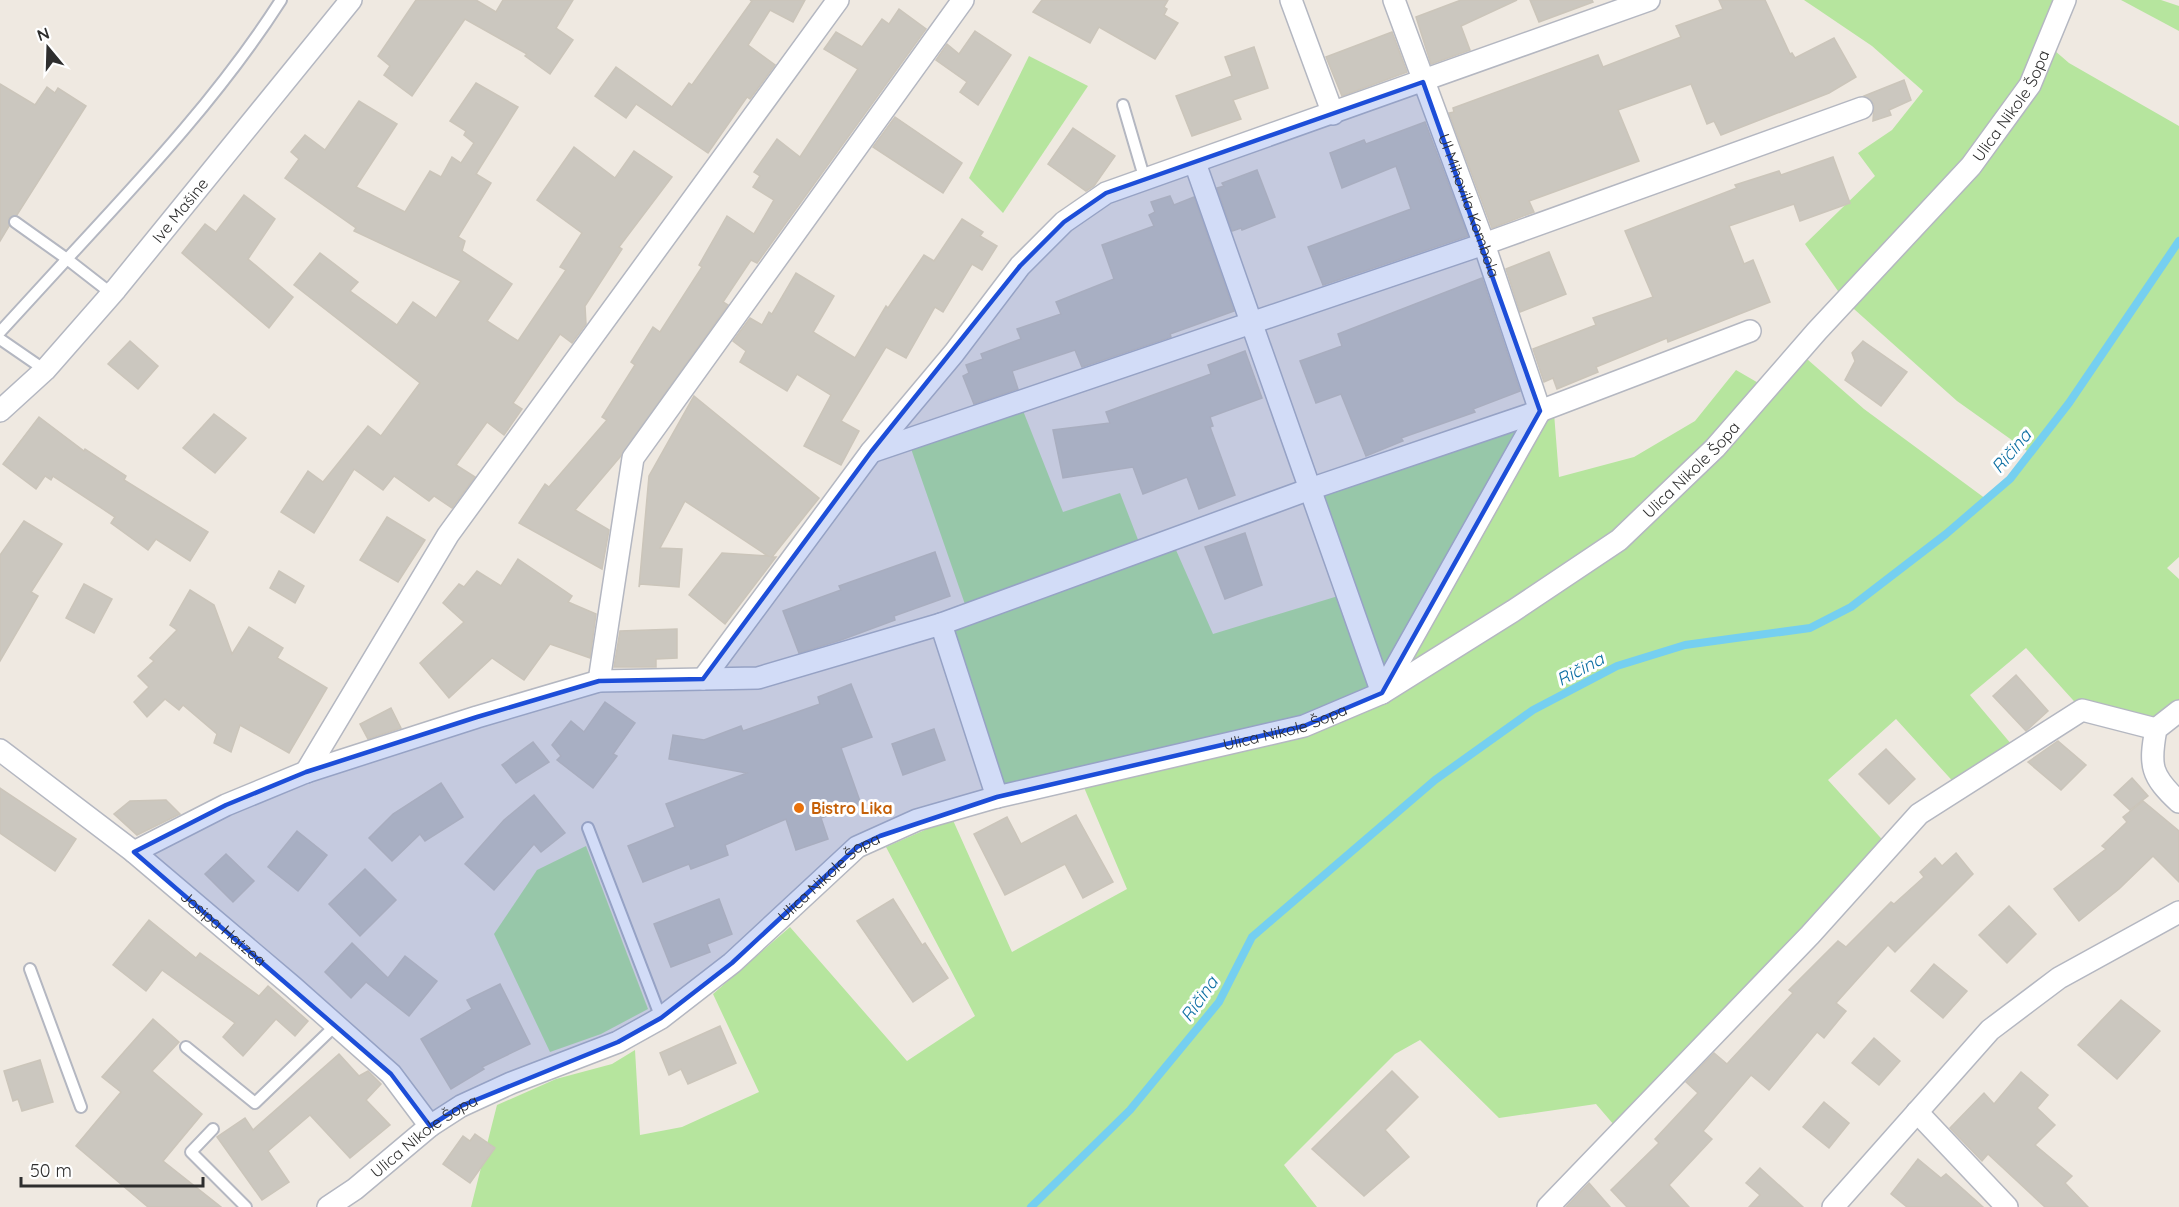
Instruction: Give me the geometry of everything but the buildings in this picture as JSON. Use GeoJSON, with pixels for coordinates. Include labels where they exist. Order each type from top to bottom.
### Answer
{"type":"FeatureCollection","features":[{"type":"Feature","properties":{"kind":"street","name":"Ive Mašine"},"geometry":{"type":"LineString","coordinates":[[0,411],[45,370],[112,294],[230,152],[351,0]]}},
{"type":"Feature","properties":{"kind":"street"},"geometry":{"type":"LineString","coordinates":[[306,772],[448,535],[838,0]]}},
{"type":"Feature","properties":{"kind":"street"},"geometry":{"type":"LineString","coordinates":[[599,681],[633,458],[963,0]]}},
{"type":"Feature","properties":{"kind":"street"},"geometry":{"type":"LineString","coordinates":[[1291,0],[1333,114]]}},
{"type":"Feature","properties":{"kind":"street","name":"Ul Mihovila Kombola"},"geometry":{"type":"LineString","coordinates":[[1394,0],[1484,244],[1540,411]]}},
{"type":"Feature","properties":{"kind":"street"},"geometry":{"type":"LineString","coordinates":[[703,679],[871,452],[954,353],[1020,266],[1064,222],[1106,193],[1649,0]]}},
{"type":"Feature","properties":{"kind":"street","name":"Ulica Nikole Šopa"},"geometry":{"type":"LineString","coordinates":[[328,1207],[355,1189],[430,1126],[461,1106],[511,1083],[618,1042],[661,1018],[732,963],[857,847],[917,820],[997,797],[1304,726],[1382,693],[1514,611],[1619,540],[1715,448],[1817,331],[1971,166],[2030,85],[2065,0]]}},
{"type":"Feature","properties":{"kind":"street"},"geometry":{"type":"LineString","coordinates":[[871,452],[1484,244],[1862,108]]}},
{"type":"Feature","properties":{"kind":"street"},"geometry":{"type":"LineString","coordinates":[[1195,163],[1382,693]]}},
{"type":"Feature","properties":{"kind":"street"},"geometry":{"type":"LineString","coordinates":[[134,852],[226,805],[306,772],[477,717],[599,681],[758,678],[941,624],[1310,489],[1540,411],[1750,331]]}},
{"type":"Feature","properties":{"kind":"street"},"geometry":{"type":"LineString","coordinates":[[1382,693],[1540,411]]}},
{"type":"Feature","properties":{"kind":"street"},"geometry":{"type":"LineString","coordinates":[[941,624],[997,797]]}},
{"type":"Feature","properties":{"kind":"street"},"geometry":{"type":"LineString","coordinates":[[1548,1207],[1810,935],[1919,814],[2082,710],[2156,729]]}},
{"type":"Feature","properties":{"kind":"street"},"geometry":{"type":"LineString","coordinates":[[2179,711],[2156,729],[2151,755],[2159,782],[2179,802]]}},
{"type":"Feature","properties":{"kind":"street","name":"Josipa Hatzea"},"geometry":{"type":"LineString","coordinates":[[0,750],[134,852],[336,1025],[391,1074],[430,1126]]}},
{"type":"Feature","properties":{"kind":"street"},"geometry":{"type":"LineString","coordinates":[[1833,1207],[1989,1030],[2059,978],[2179,912]]}},
{"type":"Feature","properties":{"kind":"street"},"geometry":{"type":"LineString","coordinates":[[1917,1112],[2007,1207]]}},
{"type":"Feature","properties":{"kind":"lane"},"geometry":{"type":"LineString","coordinates":[[0,332],[134,187],[253,44],[281,0]]}},
{"type":"Feature","properties":{"kind":"lane"},"geometry":{"type":"LineString","coordinates":[[1123,105],[1145,180]]}},
{"type":"Feature","properties":{"kind":"lane"},"geometry":{"type":"LineString","coordinates":[[15,222],[112,294]]}},
{"type":"Feature","properties":{"kind":"lane"},"geometry":{"type":"LineString","coordinates":[[0,339],[45,370]]}},
{"type":"Feature","properties":{"kind":"lane"},"geometry":{"type":"LineString","coordinates":[[588,828],[661,1018]]}},
{"type":"Feature","properties":{"kind":"lane"},"geometry":{"type":"LineString","coordinates":[[30,969],[81,1107]]}},
{"type":"Feature","properties":{"kind":"lane"},"geometry":{"type":"LineString","coordinates":[[186,1047],[255,1103],[336,1025]]}},
{"type":"Feature","properties":{"kind":"lane"},"geometry":{"type":"LineString","coordinates":[[213,1129],[191,1152],[246,1207]]}},
{"type":"Feature","properties":{"kind":"highlighted area"},"geometry":{"type":"Polygon","coordinates":[[[1423,82],[1540,411],[1382,693],[1304,726],[997,797],[880,836],[857,847],[732,963],[661,1018],[618,1042],[461,1106],[430,1126],[391,1074],[134,852],[226,805],[306,772],[477,717],[599,681],[703,679],[871,452],[1020,266],[1064,222],[1106,193],[1423,82]]]}},
{"type":"Feature","properties":{"kind":"green space"},"geometry":{"type":"Polygon","coordinates":[[[1804,0],[2065,0],[2047,44],[2069,63],[2179,126],[2179,557],[2167,568],[2179,579],[2179,711],[2156,729],[2082,710],[2026,648],[1970,695],[2017,751],[1958,787],[1896,719],[1828,780],[1889,847],[1620,1132],[1596,1104],[1499,1118],[1420,1040],[1395,1054],[1284,1165],[1317,1207],[471,1207],[497,1105],[556,1079],[612,1064],[635,1050],[640,1135],[682,1127],[759,1092],[713,994],[790,927],[907,1061],[975,1016],[886,847],[952,818],[1012,952],[1127,889],[1080,778],[997,797],[941,624],[968,613],[908,440],[1020,403],[1063,512],[1120,493],[1142,550],[1172,541],[1213,634],[1348,593],[1310,489],[1554,413],[1559,477],[1634,457],[1695,421],[1736,370],[1767,388],[1799,352],[1864,409],[1986,499],[2010,479],[2030,453],[1957,401],[1845,301],[1805,244],[1875,176],[1858,153],[1892,130],[1923,91],[1872,46],[1804,0]]]}},
{"type":"Feature","properties":{"kind":"green space"},"geometry":{"type":"Polygon","coordinates":[[[2121,0],[2161,0],[2179,6],[2179,31],[2121,0]]]}},
{"type":"Feature","properties":{"kind":"green space"},"geometry":{"type":"Polygon","coordinates":[[[1029,56],[1088,86],[1003,213],[969,178],[1029,56]]]}},
{"type":"Feature","properties":{"kind":"green space"},"geometry":{"type":"Polygon","coordinates":[[[586,846],[648,1009],[601,1034],[550,1052],[494,934],[537,870],[586,846]]]}},
{"type":"Feature","properties":{"kind":"waterway","name":"Ričina"},"geometry":{"type":"LineString","coordinates":[[1031,1207],[1130,1110],[1219,1002],[1252,937],[1435,780],[1533,710],[1617,666],[1685,645],[1810,628],[1851,607],[1946,534],[2010,479],[2069,403],[2179,241]]}},
{"type":"Feature","properties":{"kind":"place","name":"Bistro Lika"},"geometry":{"type":"Point","coordinates":[799,808]}}]}
